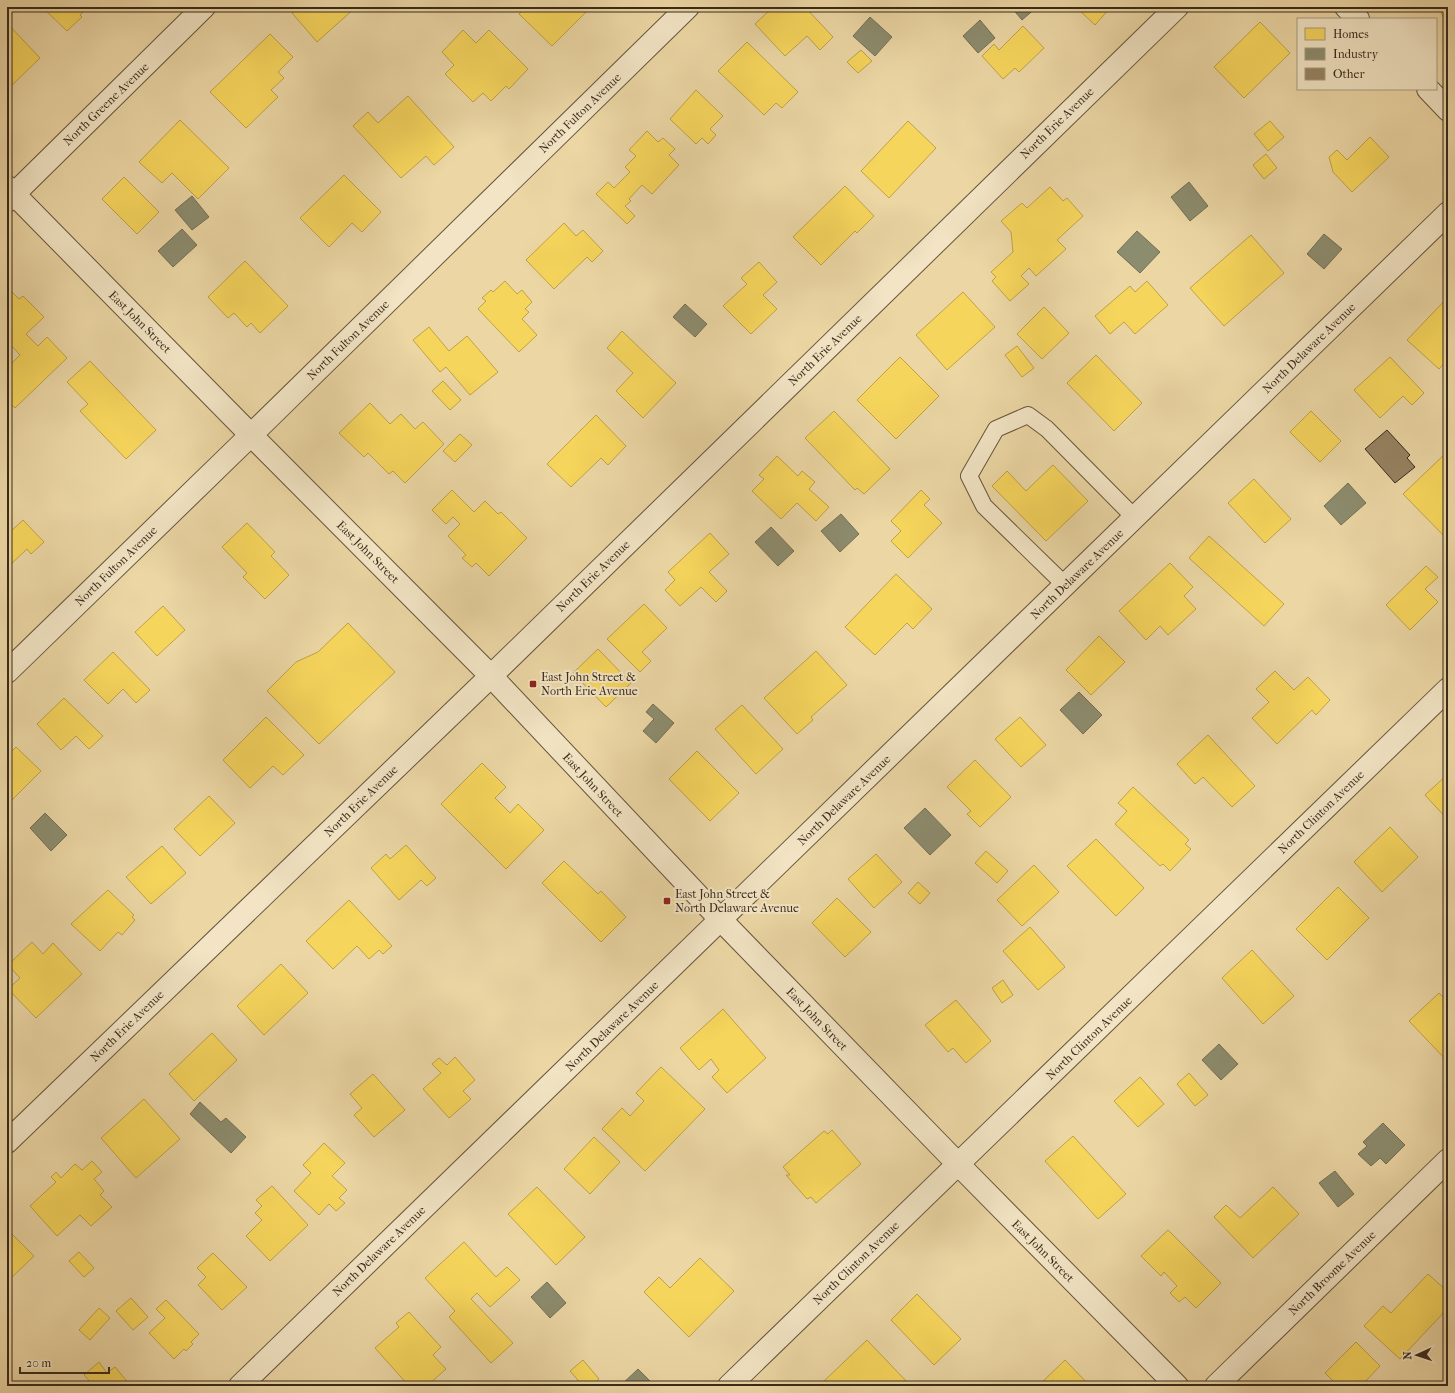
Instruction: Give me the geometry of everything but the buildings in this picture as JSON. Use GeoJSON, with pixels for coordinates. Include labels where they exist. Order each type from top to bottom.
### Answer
{"type":"FeatureCollection","features":[{"type":"Feature","properties":{"kind":"street","name":"North Greene Avenue"},"geometry":{"type":"LineString","coordinates":[[9,194],[204,7]]}},
{"type":"Feature","properties":{"kind":"street","name":"North Fulton Avenue"},"geometry":{"type":"LineString","coordinates":[[7,672],[252,435],[688,7]]}},
{"type":"Feature","properties":{"kind":"street","name":"North Erie Avenue"},"geometry":{"type":"LineString","coordinates":[[7,1142],[491,676],[1177,7]]}},
{"type":"Feature","properties":{"kind":"street"},"geometry":{"type":"LineString","coordinates":[[1346,7],[1357,18]]}},
{"type":"Feature","properties":{"kind":"street"},"geometry":{"type":"LineString","coordinates":[[1429,90],[1448,110]]}},
{"type":"Feature","properties":{"kind":"street","name":"East John Street"},"geometry":{"type":"LineString","coordinates":[[9,194],[252,435],[491,676],[720,920],[1177,1386]]}},
{"type":"Feature","properties":{"kind":"street","name":"North Delaware Avenue"},"geometry":{"type":"LineString","coordinates":[[240,1386],[1448,214]]}},
{"type":"Feature","properties":{"kind":"street","name":"North Clinton Avenue"},"geometry":{"type":"LineString","coordinates":[[729,1386],[1448,689]]}},
{"type":"Feature","properties":{"kind":"street","name":"North Broome Avenue"},"geometry":{"type":"LineString","coordinates":[[1216,1386],[1448,1160]]}},
{"type":"Feature","properties":{"kind":"lane"},"geometry":{"type":"LineString","coordinates":[[1065,585],[984,506],[969,476],[996,429],[1028,415],[1046,430],[1135,518]]}},
{"type":"Feature","properties":{"kind":"place","name":"East John Street & North Erie Avenue"},"geometry":{"type":"Point","coordinates":[533,684]}},
{"type":"Feature","properties":{"kind":"place","name":"East John Street & North Delaware Avenue"},"geometry":{"type":"Point","coordinates":[667,901]}}]}
